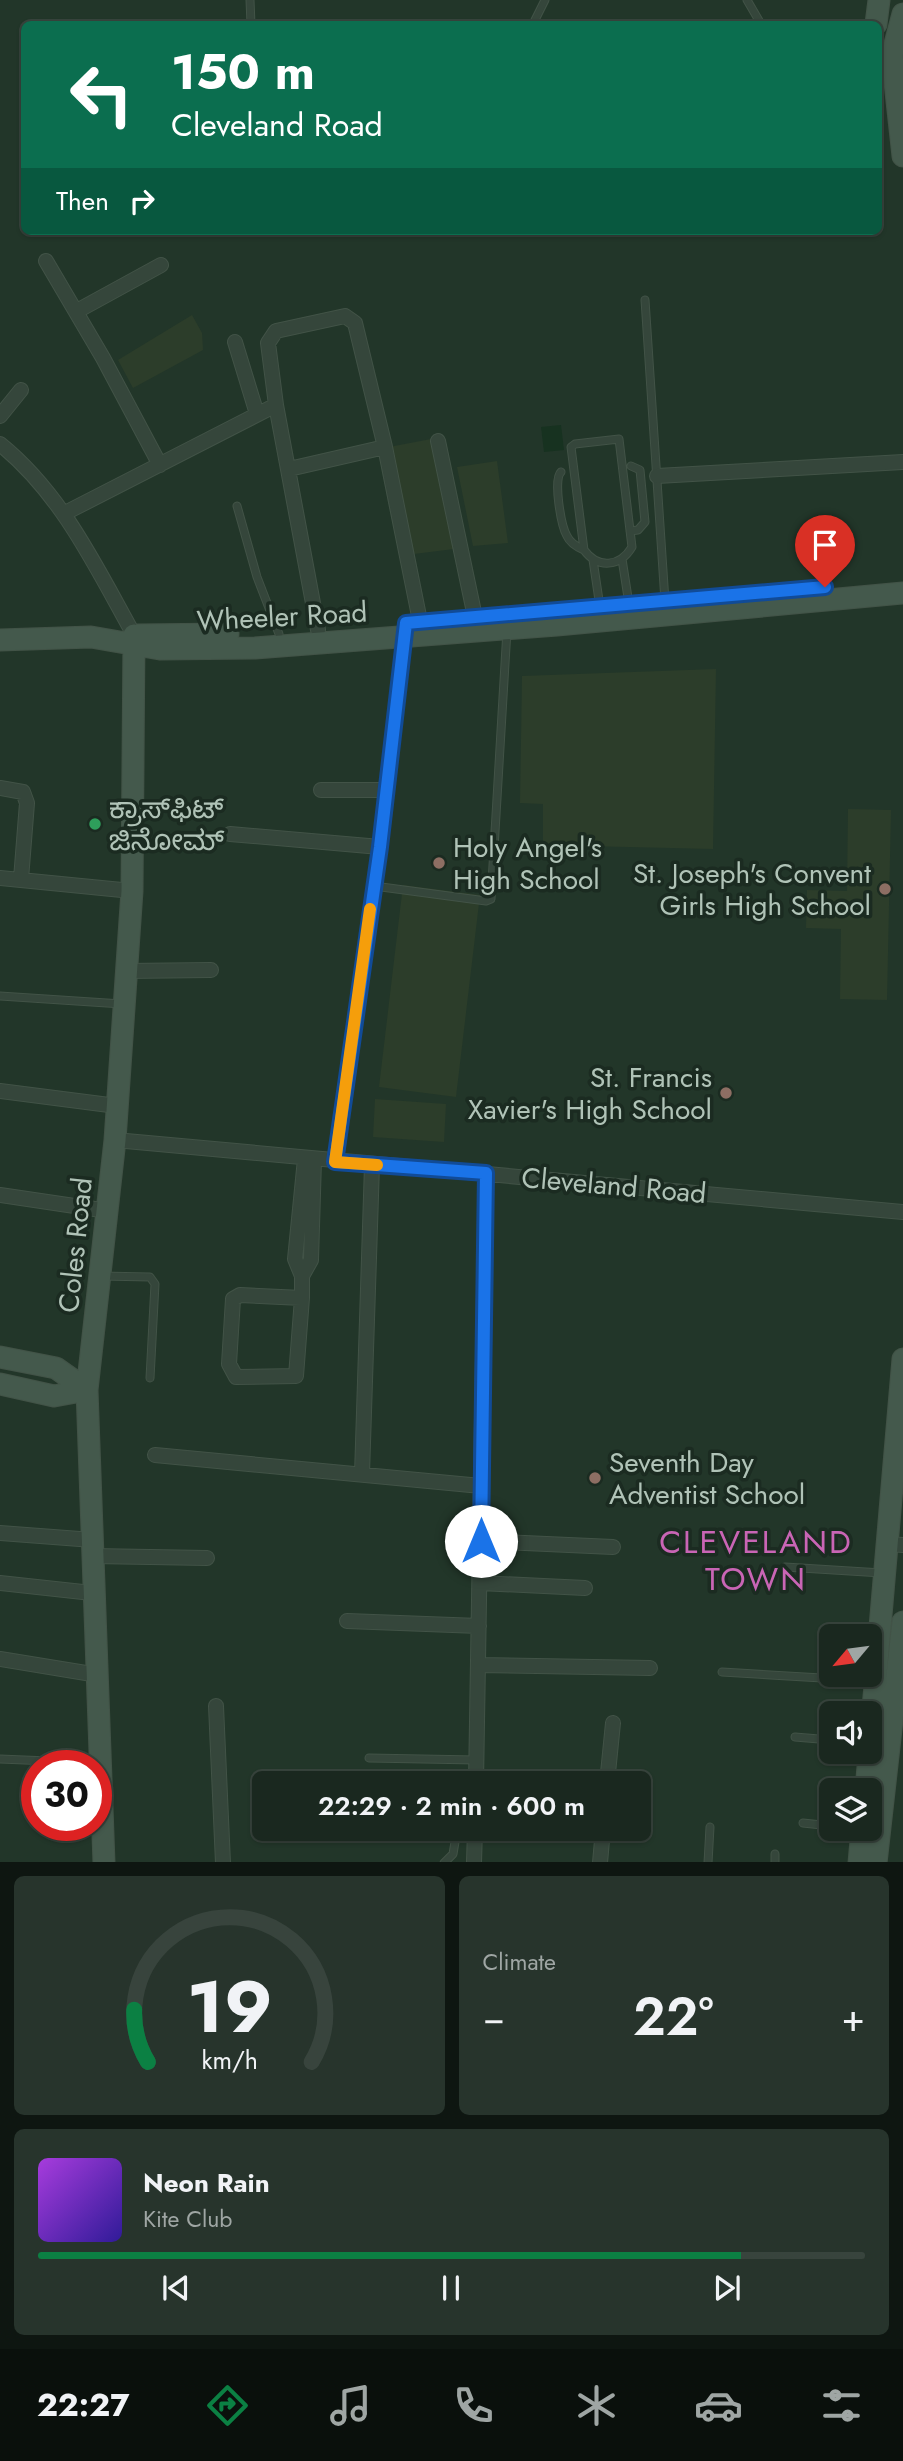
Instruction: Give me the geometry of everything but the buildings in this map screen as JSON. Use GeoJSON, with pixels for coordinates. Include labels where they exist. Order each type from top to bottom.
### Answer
{"type":"FeatureCollection","features":[{"type":"Feature","properties":{"kind":"street"},"geometry":{"type":"LineString","coordinates":[[876,21],[879,0]]}},
{"type":"Feature","properties":{"kind":"street"},"geometry":{"type":"LineString","coordinates":[[903,21],[885,55],[903,156]]}},
{"type":"Feature","properties":{"kind":"street"},"geometry":{"type":"LineString","coordinates":[[46,261],[77,312],[160,465]]}},
{"type":"Feature","properties":{"kind":"street"},"geometry":{"type":"LineString","coordinates":[[77,312],[161,265]]}},
{"type":"Feature","properties":{"kind":"street"},"geometry":{"type":"LineString","coordinates":[[317,631],[276,405],[268,343],[272,333],[350,318],[355,323],[385,447],[410,627],[335,1162]]}},
{"type":"Feature","properties":{"kind":"street"},"geometry":{"type":"LineString","coordinates":[[235,342],[257,414]]}},
{"type":"Feature","properties":{"kind":"street"},"geometry":{"type":"LineString","coordinates":[[0,416],[21,390]]}},
{"type":"Feature","properties":{"kind":"street"},"geometry":{"type":"LineString","coordinates":[[65,513],[276,405]]}},
{"type":"Feature","properties":{"kind":"street"},"geometry":{"type":"LineString","coordinates":[[438,441],[475,617]]}},
{"type":"Feature","properties":{"kind":"street"},"geometry":{"type":"LineString","coordinates":[[0,444],[26,465],[65,513],[135,641]]}},
{"type":"Feature","properties":{"kind":"street"},"geometry":{"type":"LineString","coordinates":[[289,469],[385,447]]}},
{"type":"Feature","properties":{"kind":"street"},"geometry":{"type":"LineString","coordinates":[[657,475],[903,462]]}},
{"type":"Feature","properties":{"kind":"street","name":"Wheeler Road"},"geometry":{"type":"LineString","coordinates":[[447,626],[475,617],[903,580]]}},
{"type":"Feature","properties":{"kind":"street","name":"Wheeler Road"},"geometry":{"type":"LineString","coordinates":[[0,628],[94,627],[135,641],[410,627],[508,629],[903,593]]}},
{"type":"Feature","properties":{"kind":"street","name":"Wheeler Road"},"geometry":{"type":"LineString","coordinates":[[0,640],[92,637],[255,648],[410,627]]}},
{"type":"Feature","properties":{"kind":"street","name":"Coles Road"},"geometry":{"type":"LineString","coordinates":[[100,1750],[87,1390],[115,1140],[127,971],[132,891],[135,641]]}},
{"type":"Feature","properties":{"kind":"street"},"geometry":{"type":"LineString","coordinates":[[0,788],[23,792],[27,803],[22,879]]}},
{"type":"Feature","properties":{"kind":"street"},"geometry":{"type":"LineString","coordinates":[[321,790],[387,790]]}},
{"type":"Feature","properties":{"kind":"street"},"geometry":{"type":"LineString","coordinates":[[230,834],[380,847]]}},
{"type":"Feature","properties":{"kind":"street"},"geometry":{"type":"LineString","coordinates":[[0,878],[132,891]]}},
{"type":"Feature","properties":{"kind":"street"},"geometry":{"type":"LineString","coordinates":[[127,971],[211,970]]}},
{"type":"Feature","properties":{"kind":"street"},"geometry":{"type":"LineString","coordinates":[[0,1091],[117,1106]]}},
{"type":"Feature","properties":{"kind":"street","name":"Cleveland Road"},"geometry":{"type":"LineString","coordinates":[[115,1140],[903,1212]]}},
{"type":"Feature","properties":{"kind":"street"},"geometry":{"type":"LineString","coordinates":[[302,1298],[240,1295],[233,1299],[229,1364],[232,1374],[236,1377],[296,1376],[302,1298],[302,1276],[311,1260],[310,1159]]}},
{"type":"Feature","properties":{"kind":"street"},"geometry":{"type":"LineString","coordinates":[[362,1474],[372,1165]]}},
{"type":"Feature","properties":{"kind":"street"},"geometry":{"type":"LineString","coordinates":[[476,1771],[486,1173]]}},
{"type":"Feature","properties":{"kind":"street"},"geometry":{"type":"LineString","coordinates":[[0,1195],[108,1211]]}},
{"type":"Feature","properties":{"kind":"street"},"geometry":{"type":"LineString","coordinates":[[0,1357],[57,1368],[87,1390]]}},
{"type":"Feature","properties":{"kind":"street"},"geometry":{"type":"LineString","coordinates":[[882,1642],[893,1554],[903,1359]]}},
{"type":"Feature","properties":{"kind":"street"},"geometry":{"type":"LineString","coordinates":[[0,1384],[54,1396],[87,1390]]}},
{"type":"Feature","properties":{"kind":"street"},"geometry":{"type":"LineString","coordinates":[[155,1455],[481,1486]]}},
{"type":"Feature","properties":{"kind":"street"},"geometry":{"type":"LineString","coordinates":[[0,1533],[93,1548],[207,1558]]}},
{"type":"Feature","properties":{"kind":"street"},"geometry":{"type":"LineString","coordinates":[[481,1541],[613,1547]]}},
{"type":"Feature","properties":{"kind":"street"},"geometry":{"type":"LineString","coordinates":[[0,1583],[92,1592]]}},
{"type":"Feature","properties":{"kind":"street"},"geometry":{"type":"LineString","coordinates":[[480,1583],[586,1588]]}},
{"type":"Feature","properties":{"kind":"street"},"geometry":{"type":"LineString","coordinates":[[347,1622],[479,1626]]}},
{"type":"Feature","properties":{"kind":"street"},"geometry":{"type":"LineString","coordinates":[[882,1713],[903,1622]]}},
{"type":"Feature","properties":{"kind":"street"},"geometry":{"type":"LineString","coordinates":[[0,1660],[97,1675]]}},
{"type":"Feature","properties":{"kind":"street"},"geometry":{"type":"LineString","coordinates":[[478,1665],[650,1668]]}},
{"type":"Feature","properties":{"kind":"street"},"geometry":{"type":"LineString","coordinates":[[876,1862],[884,1707],[878,1687]]}},
{"type":"Feature","properties":{"kind":"street"},"geometry":{"type":"LineString","coordinates":[[216,1706],[223,1862]]}},
{"type":"Feature","properties":{"kind":"street"},"geometry":{"type":"LineString","coordinates":[[608,1771],[612,1723]]}},
{"type":"Feature","properties":{"kind":"street","name":"Coles Road"},"geometry":{"type":"LineString","coordinates":[[103,1841],[104,1862]]}},
{"type":"Feature","properties":{"kind":"street"},"geometry":{"type":"LineString","coordinates":[[474,1862],[475,1841]]}},
{"type":"Feature","properties":{"kind":"street"},"geometry":{"type":"LineString","coordinates":[[600,1862],[602,1841]]}},
{"type":"Feature","properties":{"kind":"street"},"geometry":{"type":"LineString","coordinates":[[859,1862],[860,1841]]}},
{"type":"Feature","properties":{"kind":"lane"},"geometry":{"type":"LineString","coordinates":[[250,0],[251,21]]}},
{"type":"Feature","properties":{"kind":"lane"},"geometry":{"type":"LineString","coordinates":[[534,21],[545,0]]}},
{"type":"Feature","properties":{"kind":"lane"},"geometry":{"type":"LineString","coordinates":[[747,0],[759,21]]}},
{"type":"Feature","properties":{"kind":"lane"},"geometry":{"type":"LineString","coordinates":[[645,300],[665,601]]}},
{"type":"Feature","properties":{"kind":"lane"},"geometry":{"type":"LineString","coordinates":[[561,472],[556,481],[565,533],[572,544],[584,550],[593,560],[606,564],[622,559],[632,547],[620,439],[573,444],[584,550]]}},
{"type":"Feature","properties":{"kind":"lane"},"geometry":{"type":"LineString","coordinates":[[630,531],[638,530],[645,522],[640,470],[631,466]]}},
{"type":"Feature","properties":{"kind":"lane"},"geometry":{"type":"LineString","coordinates":[[237,506],[257,577],[279,634]]}},
{"type":"Feature","properties":{"kind":"lane"},"geometry":{"type":"LineString","coordinates":[[622,559],[629,604]]}},
{"type":"Feature","properties":{"kind":"lane"},"geometry":{"type":"LineString","coordinates":[[593,560],[600,607]]}},
{"type":"Feature","properties":{"kind":"lane"},"geometry":{"type":"LineString","coordinates":[[374,886],[485,901],[491,899],[508,629]]}},
{"type":"Feature","properties":{"kind":"lane"},"geometry":{"type":"LineString","coordinates":[[0,996],[124,1004]]}},
{"type":"Feature","properties":{"kind":"lane"},"geometry":{"type":"LineString","coordinates":[[101,1276],[150,1277],[155,1284],[150,1378]]}},
{"type":"Feature","properties":{"kind":"lane"},"geometry":{"type":"LineString","coordinates":[[785,1567],[893,1554]]}},
{"type":"Feature","properties":{"kind":"lane"},"geometry":{"type":"LineString","coordinates":[[722,1672],[819,1678]]}},
{"type":"Feature","properties":{"kind":"lane"},"geometry":{"type":"LineString","coordinates":[[795,1737],[819,1739]]}},
{"type":"Feature","properties":{"kind":"lane"},"geometry":{"type":"LineString","coordinates":[[369,1758],[476,1760]]}},
{"type":"Feature","properties":{"kind":"lane"},"geometry":{"type":"LineString","coordinates":[[0,1759],[21,1760]]}},
{"type":"Feature","properties":{"kind":"lane"},"geometry":{"type":"LineString","coordinates":[[803,1823],[819,1825]]}},
{"type":"Feature","properties":{"kind":"lane"},"geometry":{"type":"LineString","coordinates":[[708,1862],[710,1826]]}},
{"type":"Feature","properties":{"kind":"lane"},"geometry":{"type":"LineString","coordinates":[[445,1862],[453,1854],[455,1841]]}},
{"type":"Feature","properties":{"kind":"shaded area"},"geometry":{"type":"Polygon","coordinates":[[[192,315],[202,333],[203,350],[133,388],[118,360],[192,315]]]}},
{"type":"Feature","properties":{"kind":"shaded area"},"geometry":{"type":"Polygon","coordinates":[[[561,425],[564,450],[544,452],[541,427],[561,425]]]}},
{"type":"Feature","properties":{"kind":"shaded area"},"geometry":{"type":"Polygon","coordinates":[[[431,439],[454,549],[414,554],[389,447],[431,439]]]}},
{"type":"Feature","properties":{"kind":"shaded area"},"geometry":{"type":"Polygon","coordinates":[[[497,461],[508,543],[473,546],[457,467],[497,461]]]}},
{"type":"Feature","properties":{"kind":"shaded area"},"geometry":{"type":"Polygon","coordinates":[[[716,669],[713,849],[543,845],[543,804],[520,803],[522,676],[716,669]]]}},
{"type":"Feature","properties":{"kind":"shaded area"},"geometry":{"type":"Polygon","coordinates":[[[848,809],[891,810],[887,1000],[840,999],[841,929],[806,928],[807,890],[847,891],[848,809]]]}},
{"type":"Feature","properties":{"kind":"shaded area"},"geometry":{"type":"Polygon","coordinates":[[[403,885],[480,895],[456,1097],[379,1087],[403,885]]]}},
{"type":"Feature","properties":{"kind":"shaded area"},"geometry":{"type":"Polygon","coordinates":[[[375,1099],[446,1104],[444,1142],[373,1137],[375,1099]]]}},
{"type":"Feature","properties":{"kind":"slow traffic"},"geometry":{"type":"LineString","coordinates":[[370,909],[335,1162],[377,1165]]}},
{"type":"Feature","properties":{"kind":"place","name":"ಕ್ರಾಸ್‌ಫಿಟ್ ಜಿನೋಮ್"},"geometry":{"type":"Point","coordinates":[95,824]}},
{"type":"Feature","properties":{"kind":"place","name":"Holy Angel's High School"},"geometry":{"type":"Point","coordinates":[439,863]}},
{"type":"Feature","properties":{"kind":"place","name":"St. Joseph's Convent Girls High School"},"geometry":{"type":"Point","coordinates":[885,889]}},
{"type":"Feature","properties":{"kind":"place","name":"St. Francis Xavier's High School"},"geometry":{"type":"Point","coordinates":[726,1093]}},
{"type":"Feature","properties":{"kind":"place","name":"Seventh Day Adventist School"},"geometry":{"type":"Point","coordinates":[595,1478]}},
{"type":"Feature","properties":{"kind":"district","name":"CLEVELAND TOWN"},"geometry":{"type":"Point","coordinates":[756,1560]}},
{"type":"Feature","properties":{"kind":"route"},"geometry":{"type":"LineString","coordinates":[[481,1541],[486,1173],[335,1162],[380,847],[406,623],[825,587]]}}]}
